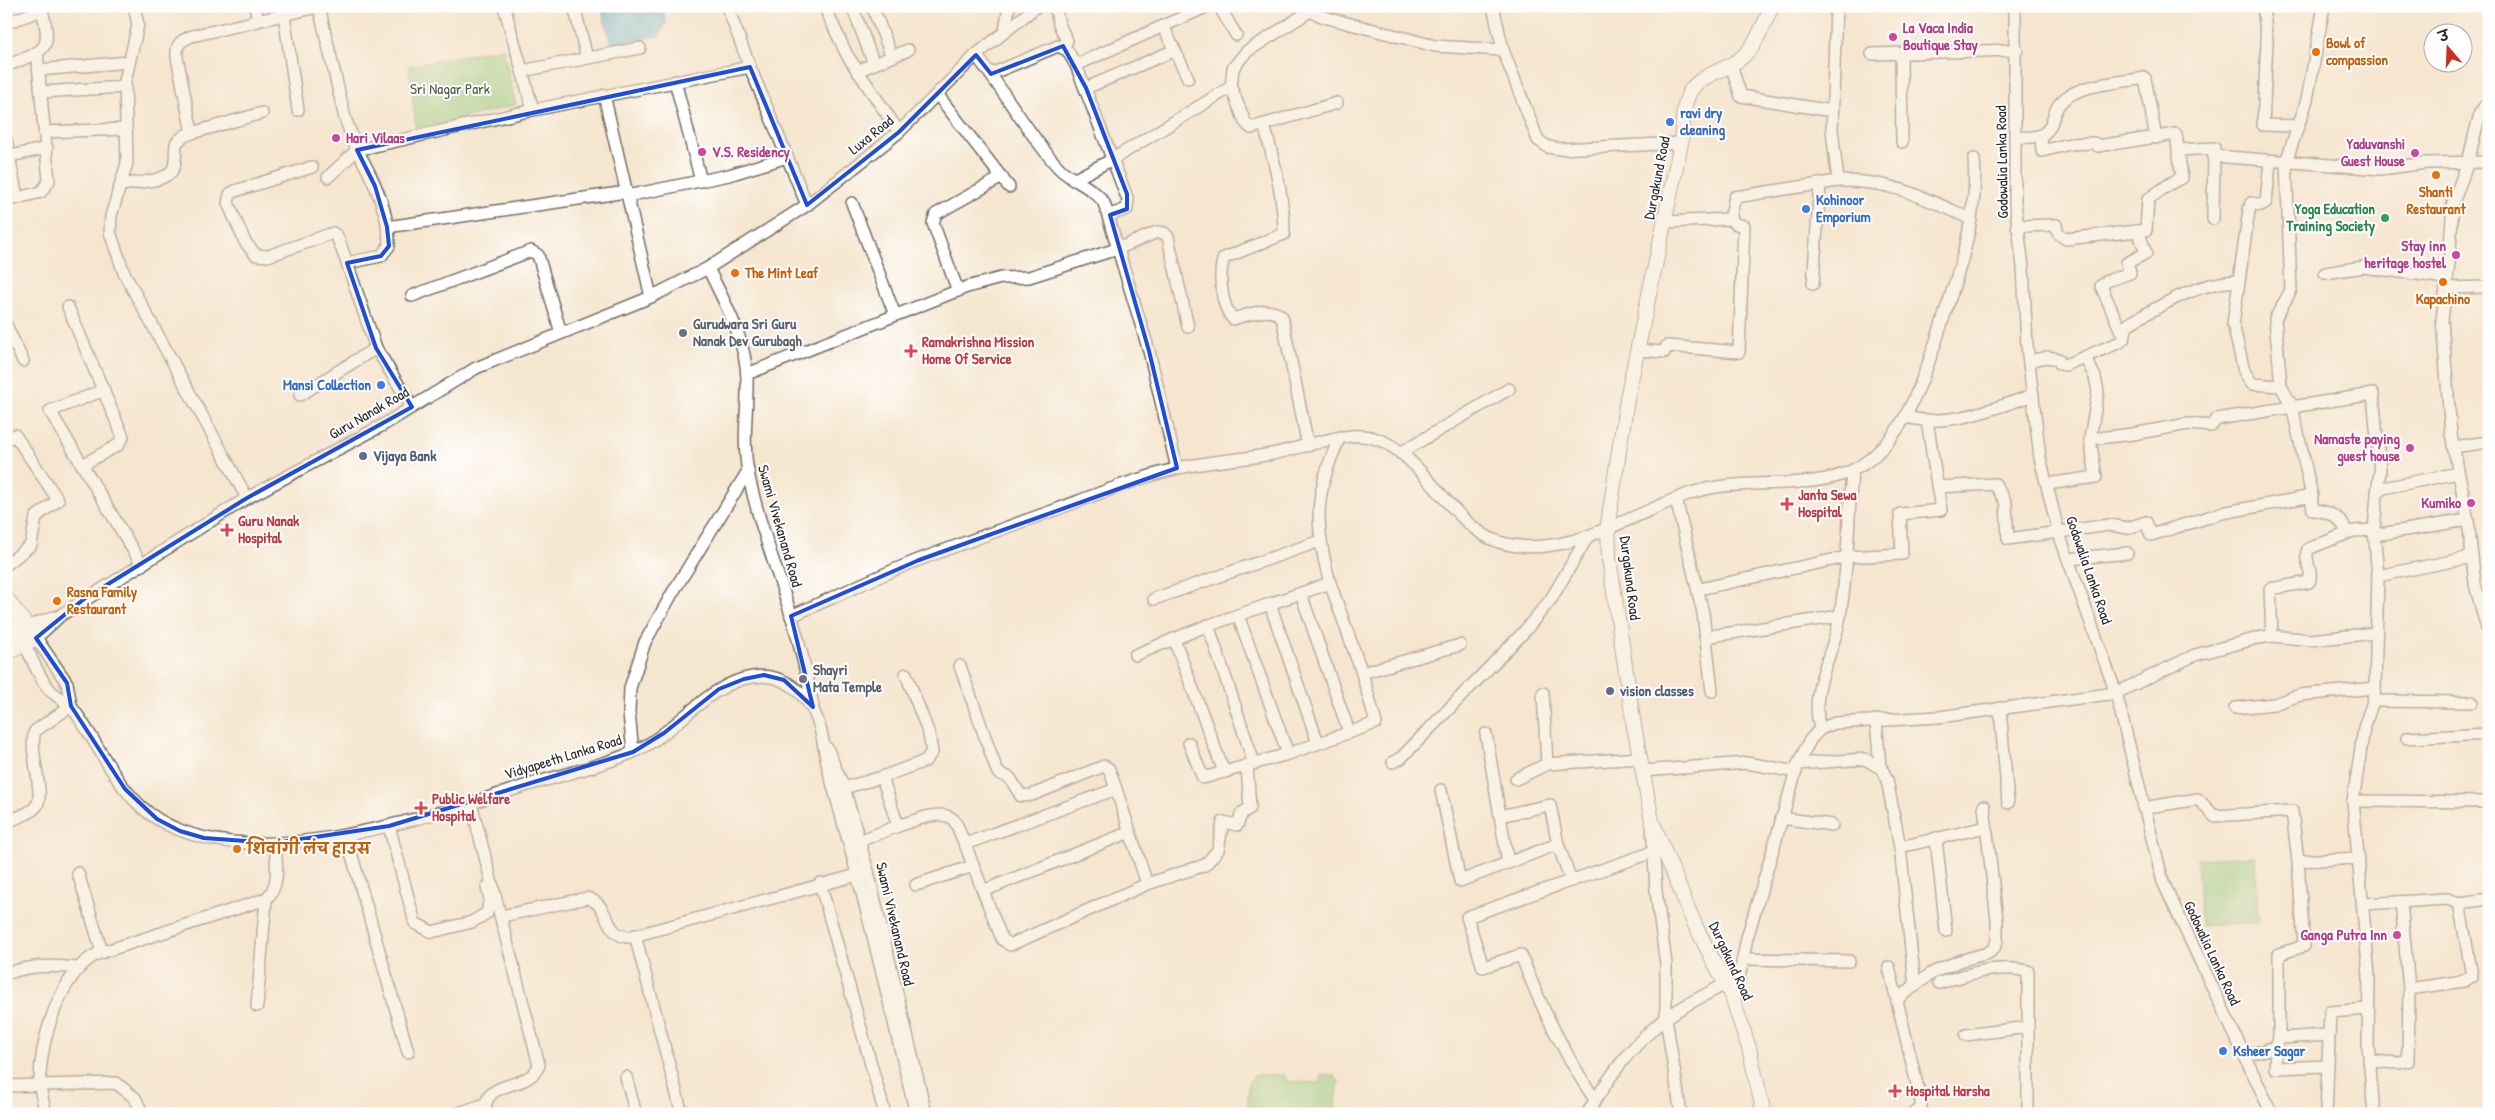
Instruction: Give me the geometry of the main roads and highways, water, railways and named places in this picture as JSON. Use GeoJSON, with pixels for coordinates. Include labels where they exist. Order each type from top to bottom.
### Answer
{"type":"FeatureCollection","features":[{"type":"Feature","properties":{"kind":"main road","name":"Durgakund Road"},"geometry":{"type":"LineString","coordinates":[[1764,1114],[1749,1048],[1734,1003],[1694,923],[1652,821],[1641,765],[1609,558],[1608,527],[1627,399],[1681,143],[1686,104],[1691,91],[1700,81],[1731,65],[1750,49],[1772,6]]}},
{"type":"Feature","properties":{"kind":"main road","name":"Vidyapeeth Lanka Road"},"geometry":{"type":"LineString","coordinates":[[6,598],[30,636]]}},
{"type":"Feature","properties":{"kind":"main road"},"geometry":{"type":"LineString","coordinates":[[6,621],[11,636]]}},
{"type":"Feature","properties":{"kind":"main road","name":"Guru Nanak Road"},"geometry":{"type":"LineString","coordinates":[[11,636],[30,636]]}},
{"type":"Feature","properties":{"kind":"main road"},"geometry":{"type":"LineString","coordinates":[[6,654],[30,636]]}},
{"type":"Feature","properties":{"kind":"water"},"geometry":{"type":"Polygon","coordinates":[[[603,6],[662,6],[666,23],[659,36],[612,44],[603,16],[603,6]]]}},
{"type":"Feature","properties":{"kind":"place","name":"La Vaca India Boutique Stay"},"geometry":{"type":"Point","coordinates":[1893,37]}},
{"type":"Feature","properties":{"kind":"place","name":"Bowl of compassion"},"geometry":{"type":"Point","coordinates":[2316,52]}},
{"type":"Feature","properties":{"kind":"place","name":"ravi dry cleaning"},"geometry":{"type":"Point","coordinates":[1670,122]}},
{"type":"Feature","properties":{"kind":"place","name":"Hari Vilaas"},"geometry":{"type":"Point","coordinates":[336,138]}},
{"type":"Feature","properties":{"kind":"place","name":"V.S. Residency"},"geometry":{"type":"Point","coordinates":[702,152]}},
{"type":"Feature","properties":{"kind":"place","name":"Yaduvanshi Guest House"},"geometry":{"type":"Point","coordinates":[2415,153]}},
{"type":"Feature","properties":{"kind":"place","name":"Shanti Restaurant"},"geometry":{"type":"Point","coordinates":[2436,175]}},
{"type":"Feature","properties":{"kind":"place","name":"Kohinoor Emporium"},"geometry":{"type":"Point","coordinates":[1806,209]}},
{"type":"Feature","properties":{"kind":"place","name":"Yoga Education Training Society"},"geometry":{"type":"Point","coordinates":[2385,218]}},
{"type":"Feature","properties":{"kind":"place","name":"Stay inn heritage hostel"},"geometry":{"type":"Point","coordinates":[2456,255]}},
{"type":"Feature","properties":{"kind":"place","name":"The Mint Leaf"},"geometry":{"type":"Point","coordinates":[735,273]}},
{"type":"Feature","properties":{"kind":"place","name":"Kapachino"},"geometry":{"type":"Point","coordinates":[2443,282]}},
{"type":"Feature","properties":{"kind":"place","name":"Gurudwara Sri Guru Nanak Dev Gurubagh"},"geometry":{"type":"Point","coordinates":[683,333]}},
{"type":"Feature","properties":{"kind":"place","name":"Ramakrishna Mission Home Of Service"},"geometry":{"type":"Point","coordinates":[911,351]}},
{"type":"Feature","properties":{"kind":"place","name":"Mansi Collection"},"geometry":{"type":"Point","coordinates":[381,385]}},
{"type":"Feature","properties":{"kind":"place","name":"Namaste paying guest house"},"geometry":{"type":"Point","coordinates":[2410,448]}},
{"type":"Feature","properties":{"kind":"place","name":"Vijaya Bank"},"geometry":{"type":"Point","coordinates":[363,456]}},
{"type":"Feature","properties":{"kind":"place","name":"Kumiko"},"geometry":{"type":"Point","coordinates":[2471,503]}},
{"type":"Feature","properties":{"kind":"place","name":"Janta Sewa Hospital"},"geometry":{"type":"Point","coordinates":[1787,504]}},
{"type":"Feature","properties":{"kind":"place","name":"Guru Nanak Hospital"},"geometry":{"type":"Point","coordinates":[227,530]}},
{"type":"Feature","properties":{"kind":"place","name":"Rasna Family Restaurant"},"geometry":{"type":"Point","coordinates":[57,601]}},
{"type":"Feature","properties":{"kind":"place","name":"Shayri Mata Temple"},"geometry":{"type":"Point","coordinates":[803,679]}},
{"type":"Feature","properties":{"kind":"place","name":"vision classes"},"geometry":{"type":"Point","coordinates":[1610,691]}},
{"type":"Feature","properties":{"kind":"place","name":"Public Welfare Hospital"},"geometry":{"type":"Point","coordinates":[421,808]}},
{"type":"Feature","properties":{"kind":"place","name":"शिवांगी लंच हाउस"},"geometry":{"type":"Point","coordinates":[237,849]}},
{"type":"Feature","properties":{"kind":"place","name":"Ganga Putra Inn"},"geometry":{"type":"Point","coordinates":[2397,935]}},
{"type":"Feature","properties":{"kind":"place","name":"Ksheer Sagar"},"geometry":{"type":"Point","coordinates":[2223,1051]}},
{"type":"Feature","properties":{"kind":"place","name":"Hospital Harsha"},"geometry":{"type":"Point","coordinates":[1895,1091]}},
{"type":"Feature","properties":{"kind":"park label","name":"Sri Nagar Park"},"geometry":{"type":"Point","coordinates":[450,89]}}]}
